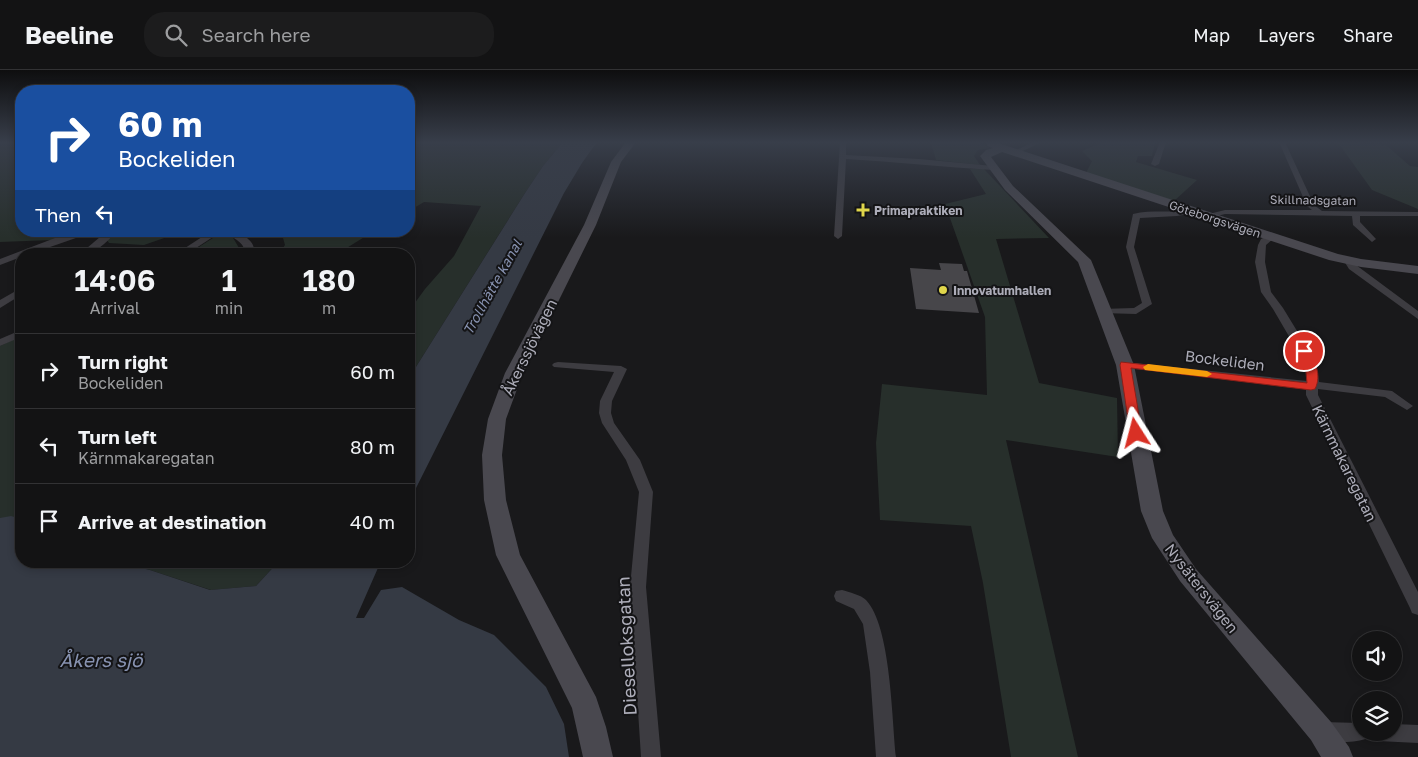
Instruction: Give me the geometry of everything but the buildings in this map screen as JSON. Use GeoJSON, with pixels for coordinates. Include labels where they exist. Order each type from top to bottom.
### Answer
{"type":"FeatureCollection","features":[{"type":"Feature","properties":{"kind":"street","name":"Åkerssjövägen"},"geometry":{"type":"LineString","coordinates":[[598,757],[586,706],[508,555],[495,500],[492,455],[497,419],[514,373],[590,225],[611,174]]}},
{"type":"Feature","properties":{"kind":"street"},"geometry":{"type":"LineString","coordinates":[[838,236],[841,174]]}},
{"type":"Feature","properties":{"kind":"street","name":"Nysätersvägen"},"geometry":{"type":"LineString","coordinates":[[998,174],[1008,188],[1084,260],[1125,365],[1152,511],[1163,538],[1188,575],[1321,730],[1338,757]]}},
{"type":"Feature","properties":{"kind":"street","name":"Göteborgsvägen"},"geometry":{"type":"LineString","coordinates":[[1080,174],[1208,217],[1349,260],[1418,270]]}},
{"type":"Feature","properties":{"kind":"street"},"geometry":{"type":"LineString","coordinates":[[1297,174],[1311,206],[1320,213]]}},
{"type":"Feature","properties":{"kind":"street"},"geometry":{"type":"LineString","coordinates":[[1105,311],[1136,311],[1147,304],[1130,247],[1136,216],[1144,214],[1182,214],[1191,211]]}},
{"type":"Feature","properties":{"kind":"street","name":"Skillnadsgatan"},"geometry":{"type":"LineString","coordinates":[[1208,217],[1220,212],[1418,214]]}},
{"type":"Feature","properties":{"kind":"street"},"geometry":{"type":"LineString","coordinates":[[1356,213],[1356,224],[1372,238]]}},
{"type":"Feature","properties":{"kind":"street"},"geometry":{"type":"LineString","coordinates":[[37,248],[69,237]]}},
{"type":"Feature","properties":{"kind":"street"},"geometry":{"type":"LineString","coordinates":[[92,248],[107,237]]}},
{"type":"Feature","properties":{"kind":"street"},"geometry":{"type":"LineString","coordinates":[[190,248],[208,237]]}},
{"type":"Feature","properties":{"kind":"street"},"geometry":{"type":"LineString","coordinates":[[238,237],[248,243],[250,248]]}},
{"type":"Feature","properties":{"kind":"street","name":"Kärnmakaregatan"},"geometry":{"type":"LineString","coordinates":[[1271,237],[1264,241],[1262,245],[1260,262],[1266,292],[1278,308],[1310,362],[1313,380],[1311,386],[1312,395],[1418,608]]}},
{"type":"Feature","properties":{"kind":"street"},"geometry":{"type":"LineString","coordinates":[[0,262],[15,256]]}},
{"type":"Feature","properties":{"kind":"street"},"geometry":{"type":"LineString","coordinates":[[1349,260],[1352,267],[1418,316]]}},
{"type":"Feature","properties":{"kind":"street"},"geometry":{"type":"LineString","coordinates":[[0,306],[15,295]]}},
{"type":"Feature","properties":{"kind":"street"},"geometry":{"type":"LineString","coordinates":[[0,343],[15,336]]}},
{"type":"Feature","properties":{"kind":"street","name":"Dieselloksgatan"},"geometry":{"type":"LineString","coordinates":[[558,365],[621,369],[606,401],[605,413],[608,423],[633,460],[646,492],[638,587],[651,757]]}},
{"type":"Feature","properties":{"kind":"street","name":"Bockeliden"},"geometry":{"type":"LineString","coordinates":[[1125,365],[1388,394],[1407,406]]}},
{"type":"Feature","properties":{"kind":"street"},"geometry":{"type":"LineString","coordinates":[[842,596],[860,604],[871,623],[878,672],[886,757]]}},
{"type":"Feature","properties":{"kind":"street"},"geometry":{"type":"LineString","coordinates":[[1321,730],[1352,732]]}},
{"type":"Feature","properties":{"kind":"street"},"geometry":{"type":"LineString","coordinates":[[1402,733],[1418,734]]}},
{"type":"Feature","properties":{"kind":"shaded area"},"geometry":{"type":"Polygon","coordinates":[[[0,174],[15,174],[15,237],[64,237],[53,240],[0,242],[0,174]]]}},
{"type":"Feature","properties":{"kind":"shaded area"},"geometry":{"type":"Polygon","coordinates":[[[415,174],[538,174],[415,368],[415,303],[454,256],[481,206],[424,202],[415,207],[415,174]]]}},
{"type":"Feature","properties":{"kind":"shaded area"},"geometry":{"type":"Polygon","coordinates":[[[973,174],[989,174],[1049,238],[996,239],[1039,383],[1117,398],[1118,457],[1006,440],[1078,757],[1011,757],[983,583],[971,526],[880,520],[876,443],[882,384],[987,395],[985,317],[945,204],[986,194],[973,174]]]}},
{"type":"Feature","properties":{"kind":"shaded area"},"geometry":{"type":"Polygon","coordinates":[[[1089,174],[1177,174],[1197,180],[1174,201],[1089,174]]]}},
{"type":"Feature","properties":{"kind":"shaded area"},"geometry":{"type":"Polygon","coordinates":[[[1361,174],[1418,174],[1418,209],[1372,190],[1361,174]]]}},
{"type":"Feature","properties":{"kind":"shaded area"},"geometry":{"type":"Polygon","coordinates":[[[105,237],[167,237],[144,245],[109,243],[105,237]]]}},
{"type":"Feature","properties":{"kind":"shaded area"},"geometry":{"type":"Polygon","coordinates":[[[214,237],[233,237],[239,248],[197,248],[214,237]]]}},
{"type":"Feature","properties":{"kind":"shaded area"},"geometry":{"type":"Polygon","coordinates":[[[283,237],[364,237],[347,248],[283,248],[285,245],[283,237]]]}},
{"type":"Feature","properties":{"kind":"shaded area"},"geometry":{"type":"Polygon","coordinates":[[[15,339],[15,517],[0,519],[0,346],[15,339]]]}},
{"type":"Feature","properties":{"kind":"shaded area"},"geometry":{"type":"Polygon","coordinates":[[[142,568],[273,568],[256,586],[211,590],[142,568]]]}},
{"type":"Feature","properties":{"kind":"water","name":"Trollhätte kanal"},"geometry":{"type":"Polygon","coordinates":[[[538,174],[575,174],[564,193],[415,490],[415,368],[538,174]]]}},
{"type":"Feature","properties":{"kind":"water","name":"Åkers sjö"},"geometry":{"type":"Polygon","coordinates":[[[15,517],[15,568],[142,568],[210,590],[256,586],[273,568],[378,568],[356,618],[364,618],[381,590],[402,587],[459,620],[494,635],[546,687],[564,724],[569,757],[0,757],[0,518],[15,517]]]}},
{"type":"Feature","properties":{"kind":"slow traffic"},"geometry":{"type":"LineString","coordinates":[[1148,367],[1207,374]]}},
{"type":"Feature","properties":{"kind":"place","name":"Primapraktiken"},"geometry":{"type":"Point","coordinates":[863,210]}},
{"type":"Feature","properties":{"kind":"place","name":"Innovatumhallen"},"geometry":{"type":"Point","coordinates":[943,290]}},
{"type":"Feature","properties":{"kind":"route"},"geometry":{"type":"LineString","coordinates":[[1136,433],[1125,365],[1311,386],[1313,380],[1310,362],[1304,351]]}}]}
